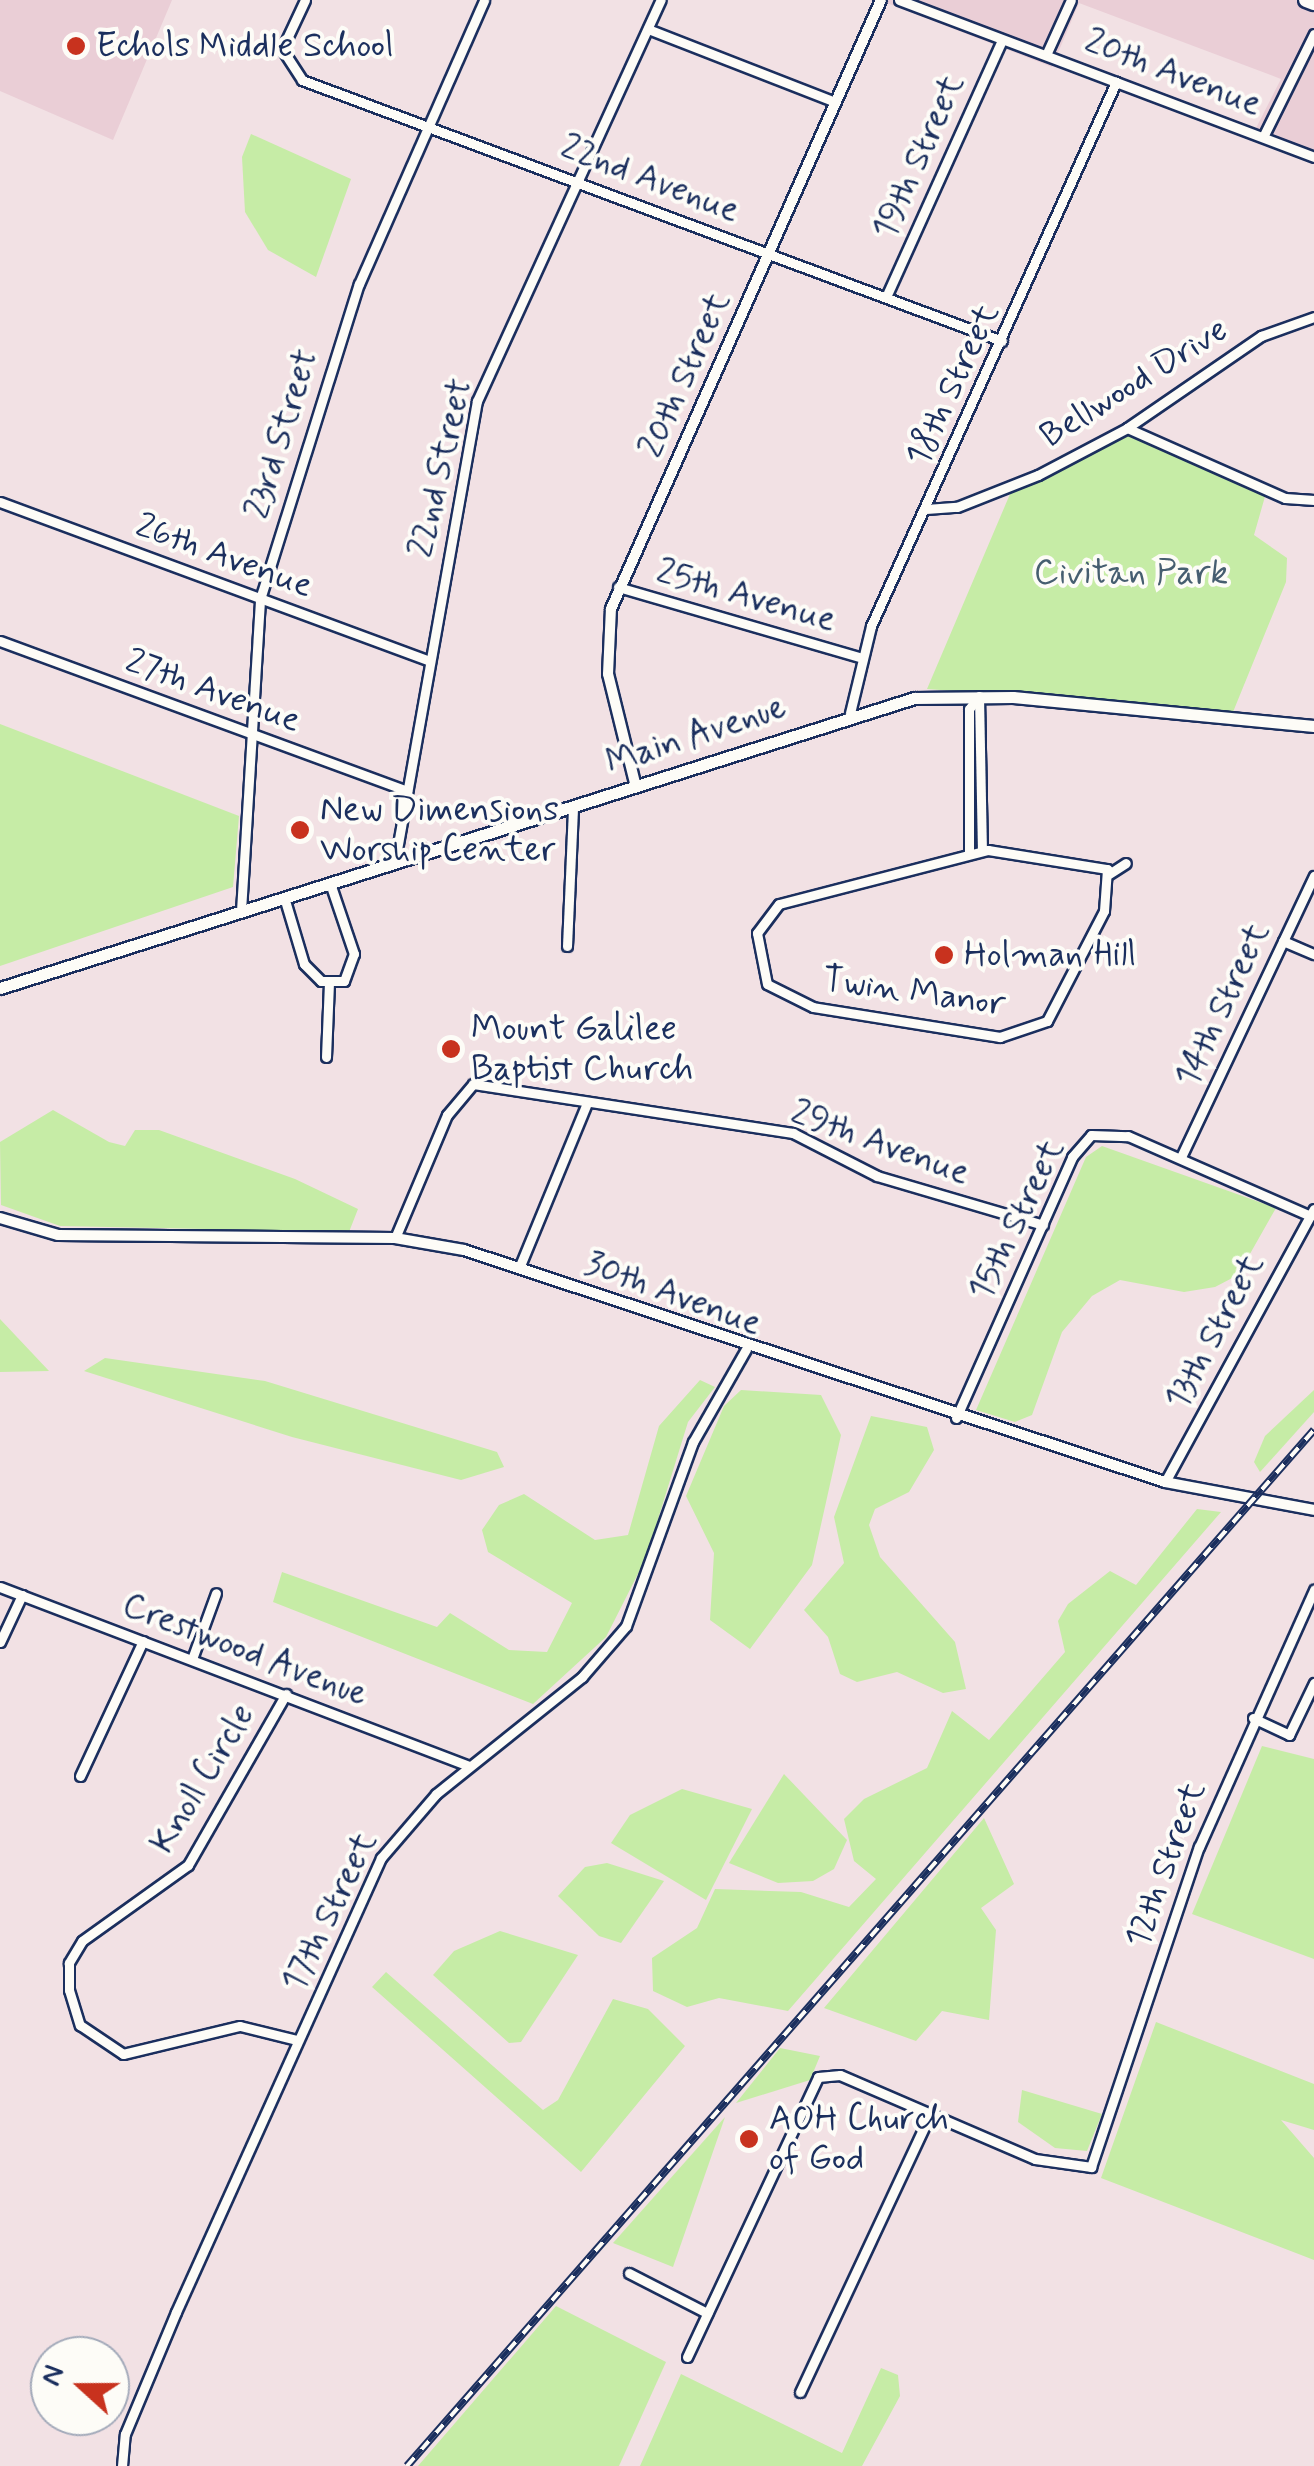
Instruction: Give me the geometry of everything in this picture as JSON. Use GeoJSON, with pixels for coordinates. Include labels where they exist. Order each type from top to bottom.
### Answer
{"type":"FeatureCollection","features":[{"type":"Feature","properties":{"kind":"highway"},"geometry":{"type":"LineString","coordinates":[[1306,0],[1314,3]]}},
{"type":"Feature","properties":{"kind":"main road","name":"Main Avenue"},"geometry":{"type":"LineString","coordinates":[[0,988],[573,806],[850,713],[978,696],[1314,726]]}},
{"type":"Feature","properties":{"kind":"street","name":"22nd Avenue"},"geometry":{"type":"LineString","coordinates":[[305,0],[283,62],[302,80],[578,180],[1002,342]]}},
{"type":"Feature","properties":{"kind":"street","name":"23rd Street"},"geometry":{"type":"LineString","coordinates":[[241,911],[260,599],[359,284],[484,0]]}},
{"type":"Feature","properties":{"kind":"street","name":"22nd Street"},"geometry":{"type":"LineString","coordinates":[[395,861],[477,401],[661,0]]}},
{"type":"Feature","properties":{"kind":"street","name":"20th Street"},"geometry":{"type":"LineString","coordinates":[[635,783],[608,674],[618,587],[882,0]]}},
{"type":"Feature","properties":{"kind":"street","name":"20th Avenue"},"geometry":{"type":"LineString","coordinates":[[899,0],[1314,157]]}},
{"type":"Feature","properties":{"kind":"street"},"geometry":{"type":"LineString","coordinates":[[1046,55],[1071,0]]}},
{"type":"Feature","properties":{"kind":"street"},"geometry":{"type":"LineString","coordinates":[[648,29],[835,102]]}},
{"type":"Feature","properties":{"kind":"street"},"geometry":{"type":"LineString","coordinates":[[1263,137],[1314,34]]}},
{"type":"Feature","properties":{"kind":"street","name":"19th Street"},"geometry":{"type":"LineString","coordinates":[[886,297],[1002,40]]}},
{"type":"Feature","properties":{"kind":"street","name":"18th Street"},"geometry":{"type":"LineString","coordinates":[[850,713],[859,657],[1116,82]]}},
{"type":"Feature","properties":{"kind":"street","name":"Bellwood Drive"},"geometry":{"type":"LineString","coordinates":[[926,509],[979,500],[1127,428],[1260,336],[1314,317]]}},
{"type":"Feature","properties":{"kind":"street"},"geometry":{"type":"LineString","coordinates":[[1127,428],[1284,498],[1314,500]]}},
{"type":"Feature","properties":{"kind":"street","name":"26th Avenue"},"geometry":{"type":"LineString","coordinates":[[0,502],[430,661]]}},
{"type":"Feature","properties":{"kind":"street","name":"25th Avenue"},"geometry":{"type":"LineString","coordinates":[[618,587],[859,657]]}},
{"type":"Feature","properties":{"kind":"street","name":"27th Avenue"},"geometry":{"type":"LineString","coordinates":[[0,641],[407,791]]}},
{"type":"Feature","properties":{"kind":"street"},"geometry":{"type":"LineString","coordinates":[[978,696],[982,850]]}},
{"type":"Feature","properties":{"kind":"street"},"geometry":{"type":"LineString","coordinates":[[969,851],[969,709],[978,696]]}},
{"type":"Feature","properties":{"kind":"street"},"geometry":{"type":"LineString","coordinates":[[568,946],[573,806]]}},
{"type":"Feature","properties":{"kind":"street","name":"Twin Manor"},"geometry":{"type":"LineString","coordinates":[[982,850],[1097,860],[1109,874],[1104,911],[1064,1000],[1023,1034],[813,1007],[767,984],[755,959],[770,910],[982,850]]}},
{"type":"Feature","properties":{"kind":"street"},"geometry":{"type":"LineString","coordinates":[[1109,874],[1126,863]]}},
{"type":"Feature","properties":{"kind":"street","name":"14th Street"},"geometry":{"type":"LineString","coordinates":[[1182,1157],[1314,876]]}},
{"type":"Feature","properties":{"kind":"street"},"geometry":{"type":"LineString","coordinates":[[284,896],[304,964],[329,982],[344,981],[355,964],[330,882]]}},
{"type":"Feature","properties":{"kind":"street"},"geometry":{"type":"LineString","coordinates":[[1283,941],[1314,954]]}},
{"type":"Feature","properties":{"kind":"street"},"geometry":{"type":"LineString","coordinates":[[326,1057],[329,982]]}},
{"type":"Feature","properties":{"kind":"street","name":"29th Avenue"},"geometry":{"type":"LineString","coordinates":[[395,1238],[462,1091],[486,1084],[794,1133],[876,1176],[1043,1225]]}},
{"type":"Feature","properties":{"kind":"street"},"geometry":{"type":"LineString","coordinates":[[519,1268],[587,1103]]}},
{"type":"Feature","properties":{"kind":"street","name":"15th Street"},"geometry":{"type":"LineString","coordinates":[[956,1418],[1043,1225],[1090,1136],[1128,1136],[1182,1157]]}},
{"type":"Feature","properties":{"kind":"street"},"geometry":{"type":"LineString","coordinates":[[1182,1157],[1312,1212]]}},
{"type":"Feature","properties":{"kind":"street","name":"13th Street"},"geometry":{"type":"LineString","coordinates":[[1166,1482],[1312,1212]]}},
{"type":"Feature","properties":{"kind":"street","name":"30th Avenue"},"geometry":{"type":"LineString","coordinates":[[0,1218],[58,1235],[395,1238],[519,1268],[746,1349],[1166,1482],[1314,1510]]}},
{"type":"Feature","properties":{"kind":"street","name":"17th Street"},"geometry":{"type":"LineString","coordinates":[[122,2466],[125,2434],[298,2040],[387,1849],[469,1766],[582,1677],[626,1626],[693,1442],[746,1349]]}},
{"type":"Feature","properties":{"kind":"street","name":"Crestwood Avenue"},"geometry":{"type":"LineString","coordinates":[[0,1586],[469,1766]]}},
{"type":"Feature","properties":{"kind":"street","name":"12th Street"},"geometry":{"type":"LineString","coordinates":[[929,2116],[1035,2160],[1091,2167],[1182,1894],[1253,1718],[1314,1590]]}},
{"type":"Feature","properties":{"kind":"street"},"geometry":{"type":"LineString","coordinates":[[192,1659],[216,1594]]}},
{"type":"Feature","properties":{"kind":"street"},"geometry":{"type":"LineString","coordinates":[[0,1642],[22,1595]]}},
{"type":"Feature","properties":{"kind":"street"},"geometry":{"type":"LineString","coordinates":[[80,1776],[142,1641]]}},
{"type":"Feature","properties":{"kind":"street"},"geometry":{"type":"LineString","coordinates":[[1253,1718],[1289,1735],[1314,1682]]}},
{"type":"Feature","properties":{"kind":"street","name":"Knoll Circle"},"geometry":{"type":"LineString","coordinates":[[286,1694],[188,1864],[82,1941],[69,1963],[69,1990],[80,2025],[123,2054],[240,2026],[298,2040]]}},
{"type":"Feature","properties":{"kind":"street"},"geometry":{"type":"LineString","coordinates":[[687,2357],[818,2077],[840,2075],[929,2116],[800,2392]]}},
{"type":"Feature","properties":{"kind":"street"},"geometry":{"type":"LineString","coordinates":[[628,2273],[707,2313]]}},
{"type":"Feature","properties":{"kind":"shaded area","name":"Echols Middle School"},"geometry":{"type":"Polygon","coordinates":[[[0,0],[172,0],[113,140],[0,91],[0,0]]]}},
{"type":"Feature","properties":{"kind":"shaded area"},"geometry":{"type":"Polygon","coordinates":[[[879,0],[1314,0],[1314,151],[1256,128],[1281,79],[1079,3],[1052,67],[879,0]]]}},
{"type":"Feature","properties":{"kind":"green space"},"geometry":{"type":"Polygon","coordinates":[[[251,134],[351,179],[316,277],[268,250],[245,212],[242,157],[251,134]]]}},
{"type":"Feature","properties":{"kind":"green space","name":"Civitan Park"},"geometry":{"type":"Polygon","coordinates":[[[1126,432],[1266,493],[1254,535],[1287,558],[1286,582],[1233,712],[927,689],[1013,487],[1126,432]]]}},
{"type":"Feature","properties":{"kind":"green space"},"geometry":{"type":"Polygon","coordinates":[[[0,724],[239,816],[233,887],[0,966],[0,724]]]}},
{"type":"Feature","properties":{"kind":"green space"},"geometry":{"type":"Polygon","coordinates":[[[53,1110],[109,1142],[125,1146],[135,1130],[159,1130],[295,1179],[358,1209],[349,1232],[60,1226],[1,1205],[0,1142],[53,1110]]]}},
{"type":"Feature","properties":{"kind":"green space"},"geometry":{"type":"Polygon","coordinates":[[[1102,1146],[1276,1208],[1238,1275],[1215,1287],[1184,1292],[1120,1280],[1092,1296],[1062,1332],[1032,1415],[1015,1422],[976,1410],[1086,1157],[1102,1146]]]}},
{"type":"Feature","properties":{"kind":"green space"},"geometry":{"type":"Polygon","coordinates":[[[0,1319],[49,1371],[0,1372],[0,1319]]]}},
{"type":"Feature","properties":{"kind":"green space"},"geometry":{"type":"Polygon","coordinates":[[[105,1358],[265,1381],[497,1452],[504,1467],[461,1480],[292,1437],[84,1371],[105,1358]]]}},
{"type":"Feature","properties":{"kind":"green space"},"geometry":{"type":"Polygon","coordinates":[[[700,1380],[715,1387],[688,1422],[646,1558],[606,1637],[533,1704],[273,1602],[282,1572],[437,1627],[450,1613],[509,1650],[547,1652],[572,1603],[488,1552],[482,1530],[499,1505],[524,1494],[595,1540],[628,1535],[659,1426],[700,1380]]]}},
{"type":"Feature","properties":{"kind":"green space"},"geometry":{"type":"Polygon","coordinates":[[[741,1390],[821,1395],[841,1435],[812,1565],[750,1649],[710,1620],[714,1553],[686,1496],[724,1406],[741,1390]]]}},
{"type":"Feature","properties":{"kind":"green space"},"geometry":{"type":"Polygon","coordinates":[[[1314,1390],[1314,1412],[1260,1472],[1254,1462],[1265,1436],[1314,1390]]]}},
{"type":"Feature","properties":{"kind":"green space"},"geometry":{"type":"Polygon","coordinates":[[[871,1416],[927,1427],[934,1450],[909,1492],[875,1509],[869,1525],[880,1557],[955,1642],[966,1689],[943,1693],[897,1672],[857,1682],[840,1674],[828,1637],[804,1610],[844,1563],[834,1517],[871,1416]]]}},
{"type":"Feature","properties":{"kind":"green space"},"geometry":{"type":"Polygon","coordinates":[[[1197,1509],[1221,1512],[788,2011],[719,1998],[687,2007],[653,1991],[652,1958],[697,1928],[715,1889],[801,1892],[849,1907],[876,1879],[854,1861],[844,1819],[864,1799],[927,1768],[952,1711],[989,1740],[1065,1652],[1058,1621],[1068,1604],[1110,1571],[1136,1585],[1197,1509]]]}},
{"type":"Feature","properties":{"kind":"green space"},"geometry":{"type":"Polygon","coordinates":[[[1262,1746],[1314,1759],[1314,1959],[1192,1914],[1262,1746]]]}},
{"type":"Feature","properties":{"kind":"green space"},"geometry":{"type":"Polygon","coordinates":[[[784,1774],[847,1840],[834,1869],[813,1881],[778,1883],[729,1863],[784,1774]]]}},
{"type":"Feature","properties":{"kind":"green space"},"geometry":{"type":"Polygon","coordinates":[[[682,1789],[752,1809],[706,1900],[611,1843],[630,1815],[682,1789]]]}},
{"type":"Feature","properties":{"kind":"green space"},"geometry":{"type":"Polygon","coordinates":[[[984,1818],[1014,1884],[981,1908],[996,1930],[989,2020],[942,2011],[916,2041],[824,2008],[984,1818]]]}},
{"type":"Feature","properties":{"kind":"green space"},"geometry":{"type":"Polygon","coordinates":[[[607,1863],[664,1881],[621,1943],[599,1936],[558,1896],[585,1867],[607,1863]]]}},
{"type":"Feature","properties":{"kind":"green space"},"geometry":{"type":"Polygon","coordinates":[[[500,1931],[578,1955],[521,2042],[509,2043],[433,1975],[454,1951],[500,1931]]]}},
{"type":"Feature","properties":{"kind":"green space"},"geometry":{"type":"Polygon","coordinates":[[[386,1972],[543,2110],[558,2100],[613,1999],[648,2009],[685,2046],[581,2172],[372,1987],[386,1972]]]}},
{"type":"Feature","properties":{"kind":"green space"},"geometry":{"type":"Polygon","coordinates":[[[1156,2022],[1314,2084],[1314,2130],[1281,2120],[1314,2158],[1314,2260],[1101,2178],[1156,2022]]]}},
{"type":"Feature","properties":{"kind":"green space"},"geometry":{"type":"Polygon","coordinates":[[[780,2048],[820,2056],[810,2080],[736,2103],[780,2048]]]}},
{"type":"Feature","properties":{"kind":"green space"},"geometry":{"type":"Polygon","coordinates":[[[1022,2090],[1102,2114],[1087,2151],[1055,2148],[1018,2122],[1022,2090]]]}},
{"type":"Feature","properties":{"kind":"green space"},"geometry":{"type":"Polygon","coordinates":[[[725,2117],[673,2267],[613,2243],[725,2117]]]}},
{"type":"Feature","properties":{"kind":"green space"},"geometry":{"type":"Polygon","coordinates":[[[556,2306],[666,2362],[619,2466],[418,2466],[556,2306]]]}},
{"type":"Feature","properties":{"kind":"green space"},"geometry":{"type":"Polygon","coordinates":[[[881,2368],[898,2375],[900,2396],[862,2466],[640,2466],[681,2374],[842,2453],[881,2368]]]}},
{"type":"Feature","properties":{"kind":"railway"},"geometry":{"type":"LineString","coordinates":[[407,2466],[1314,1430]]}},
{"type":"Feature","properties":{"kind":"place","name":"Echols Middle School"},"geometry":{"type":"Point","coordinates":[76,46]}},
{"type":"Feature","properties":{"kind":"place","name":"New Dimensions Worship Center"},"geometry":{"type":"Point","coordinates":[300,830]}},
{"type":"Feature","properties":{"kind":"place","name":"Holman Hill"},"geometry":{"type":"Point","coordinates":[944,955]}},
{"type":"Feature","properties":{"kind":"place","name":"Mount Galilee Baptist Church"},"geometry":{"type":"Point","coordinates":[451,1049]}},
{"type":"Feature","properties":{"kind":"place","name":"AOH Church of God"},"geometry":{"type":"Point","coordinates":[749,2139]}}]}
